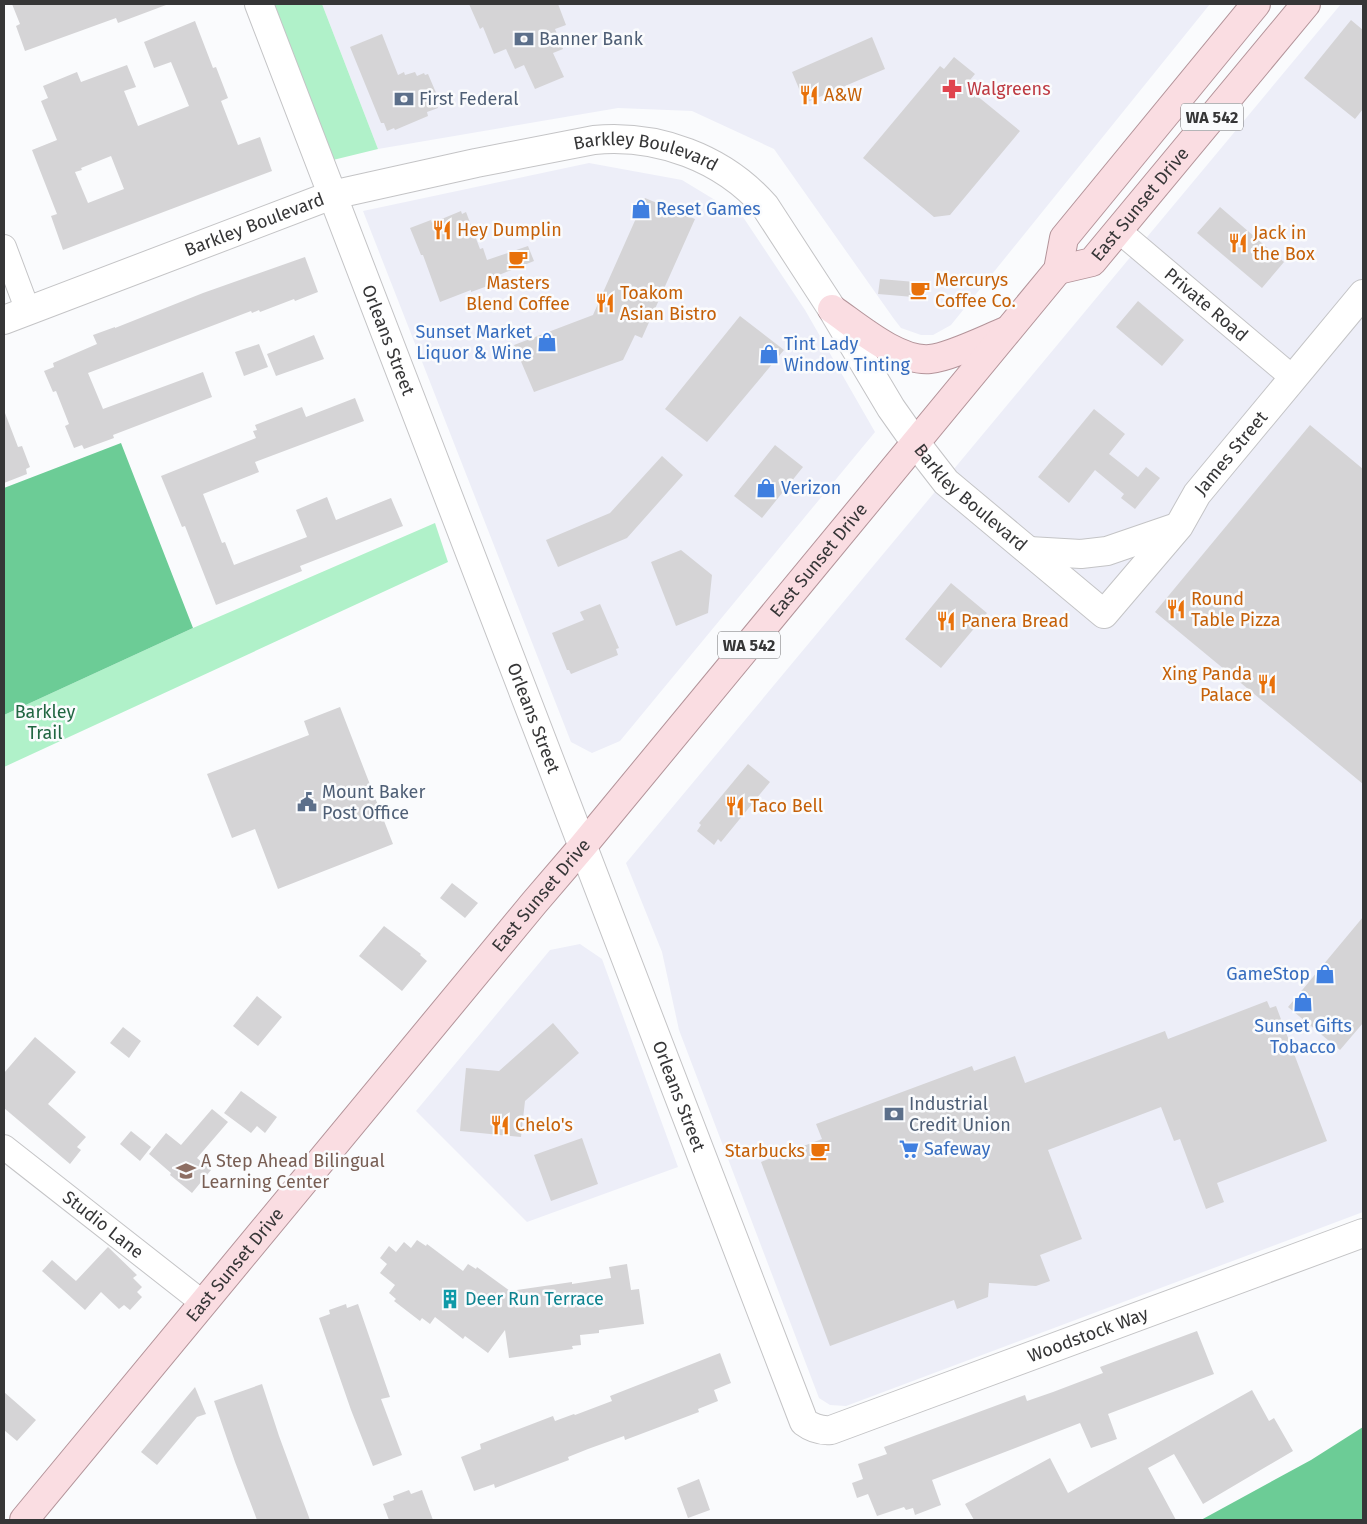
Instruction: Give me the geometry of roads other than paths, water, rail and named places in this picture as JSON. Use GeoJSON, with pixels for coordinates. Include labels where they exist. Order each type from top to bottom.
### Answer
{"type":"FeatureCollection","features":[{"type":"Feature","properties":{"kind":"main road","name":"Orleans Street"},"geometry":{"type":"LineString","coordinates":[[259,4],[798,1409],[804,1422],[812,1428]]}},
{"type":"Feature","properties":{"kind":"main road","name":"East Sunset Drive"},"geometry":{"type":"LineString","coordinates":[[24,1520],[1058,270],[1064,238],[1256,4]]}},
{"type":"Feature","properties":{"kind":"main road","name":"East Sunset Drive"},"geometry":{"type":"LineString","coordinates":[[1058,270],[1092,262],[1306,4]]}},
{"type":"Feature","properties":{"kind":"main road","name":"Barkley Boulevard"},"geometry":{"type":"LineString","coordinates":[[16,316],[332,195],[476,163],[594,140],[614,138],[644,141],[680,149],[703,158],[740,182],[755,194],[765,206],[832,309],[891,408],[946,482],[1104,614]]}},
{"type":"Feature","properties":{"kind":"main road","name":"James Street"},"geometry":{"type":"LineString","coordinates":[[1104,614],[1179,526],[1197,494],[1363,294]]}},
{"type":"Feature","properties":{"kind":"main road"},"geometry":{"type":"LineString","coordinates":[[832,309],[894,351],[918,359],[943,356],[1010,329]]}},
{"type":"Feature","properties":{"kind":"main road"},"geometry":{"type":"LineString","coordinates":[[1029,551],[1081,554],[1107,551],[1179,526]]}},
{"type":"Feature","properties":{"kind":"main road","name":"Woodstock Way"},"geometry":{"type":"LineString","coordinates":[[812,1428],[824,1431],[830,1430],[1363,1233]]}},
{"type":"Feature","properties":{"kind":"street","name":"Private Road"},"geometry":{"type":"LineString","coordinates":[[1119,230],[1294,378]]}},
{"type":"Feature","properties":{"kind":"street"},"geometry":{"type":"LineString","coordinates":[[4,247],[16,316]]}},
{"type":"Feature","properties":{"kind":"street","name":"Studio Lane"},"geometry":{"type":"LineString","coordinates":[[4,1147],[204,1303]]}},
{"type":"Feature","properties":{"kind":"place","name":"Banner Bank"},"geometry":{"type":"Point","coordinates":[524,39]}},
{"type":"Feature","properties":{"kind":"place","name":"Walgreens"},"geometry":{"type":"Point","coordinates":[952,89]}},
{"type":"Feature","properties":{"kind":"place","name":"A&W"},"geometry":{"type":"Point","coordinates":[809,95]}},
{"type":"Feature","properties":{"kind":"place","name":"First Federal"},"geometry":{"type":"Point","coordinates":[404,99]}},
{"type":"Feature","properties":{"kind":"place","name":"Reset Games"},"geometry":{"type":"Point","coordinates":[641,209]}},
{"type":"Feature","properties":{"kind":"place","name":"Hey Dumplin"},"geometry":{"type":"Point","coordinates":[442,230]}},
{"type":"Feature","properties":{"kind":"place","name":"Jack in the Box"},"geometry":{"type":"Point","coordinates":[1238,243]}},
{"type":"Feature","properties":{"kind":"place","name":"Masters Blend Coffee"},"geometry":{"type":"Point","coordinates":[518,259]}},
{"type":"Feature","properties":{"kind":"place","name":"Mercurys Coffee Co."},"geometry":{"type":"Point","coordinates":[920,290]}},
{"type":"Feature","properties":{"kind":"place","name":"Toakom Asian Bistro"},"geometry":{"type":"Point","coordinates":[605,303]}},
{"type":"Feature","properties":{"kind":"place","name":"Sunset Market Liquor & Wine"},"geometry":{"type":"Point","coordinates":[547,342]}},
{"type":"Feature","properties":{"kind":"place","name":"Tint Lady Window Tinting"},"geometry":{"type":"Point","coordinates":[769,354]}},
{"type":"Feature","properties":{"kind":"place","name":"Verizon"},"geometry":{"type":"Point","coordinates":[766,488]}},
{"type":"Feature","properties":{"kind":"place","name":"Round Table Pizza"},"geometry":{"type":"Point","coordinates":[1176,609]}},
{"type":"Feature","properties":{"kind":"place","name":"Panera Bread"},"geometry":{"type":"Point","coordinates":[946,621]}},
{"type":"Feature","properties":{"kind":"place","name":"Xing Panda Palace"},"geometry":{"type":"Point","coordinates":[1267,684]}},
{"type":"Feature","properties":{"kind":"place","name":"Mount Baker Post Office"},"geometry":{"type":"Point","coordinates":[307,802]}},
{"type":"Feature","properties":{"kind":"place","name":"Taco Bell"},"geometry":{"type":"Point","coordinates":[735,806]}},
{"type":"Feature","properties":{"kind":"place","name":"GameStop"},"geometry":{"type":"Point","coordinates":[1325,974]}},
{"type":"Feature","properties":{"kind":"place","name":"Sunset Gifts Tobacco"},"geometry":{"type":"Point","coordinates":[1303,1002]}},
{"type":"Feature","properties":{"kind":"place","name":"Industrial Credit Union"},"geometry":{"type":"Point","coordinates":[894,1114]}},
{"type":"Feature","properties":{"kind":"place","name":"Chelo's"},"geometry":{"type":"Point","coordinates":[500,1125]}},
{"type":"Feature","properties":{"kind":"place","name":"Safeway"},"geometry":{"type":"Point","coordinates":[909,1149]}},
{"type":"Feature","properties":{"kind":"place","name":"Starbucks"},"geometry":{"type":"Point","coordinates":[820,1151]}},
{"type":"Feature","properties":{"kind":"place","name":"A Step Ahead Bilingual Learning Center"},"geometry":{"type":"Point","coordinates":[186,1171]}},
{"type":"Feature","properties":{"kind":"place","name":"Deer Run Terrace"},"geometry":{"type":"Point","coordinates":[450,1299]}},
{"type":"Feature","properties":{"kind":"park label","name":"Barkley Trail"},"geometry":{"type":"Point","coordinates":[45,722]}}]}
